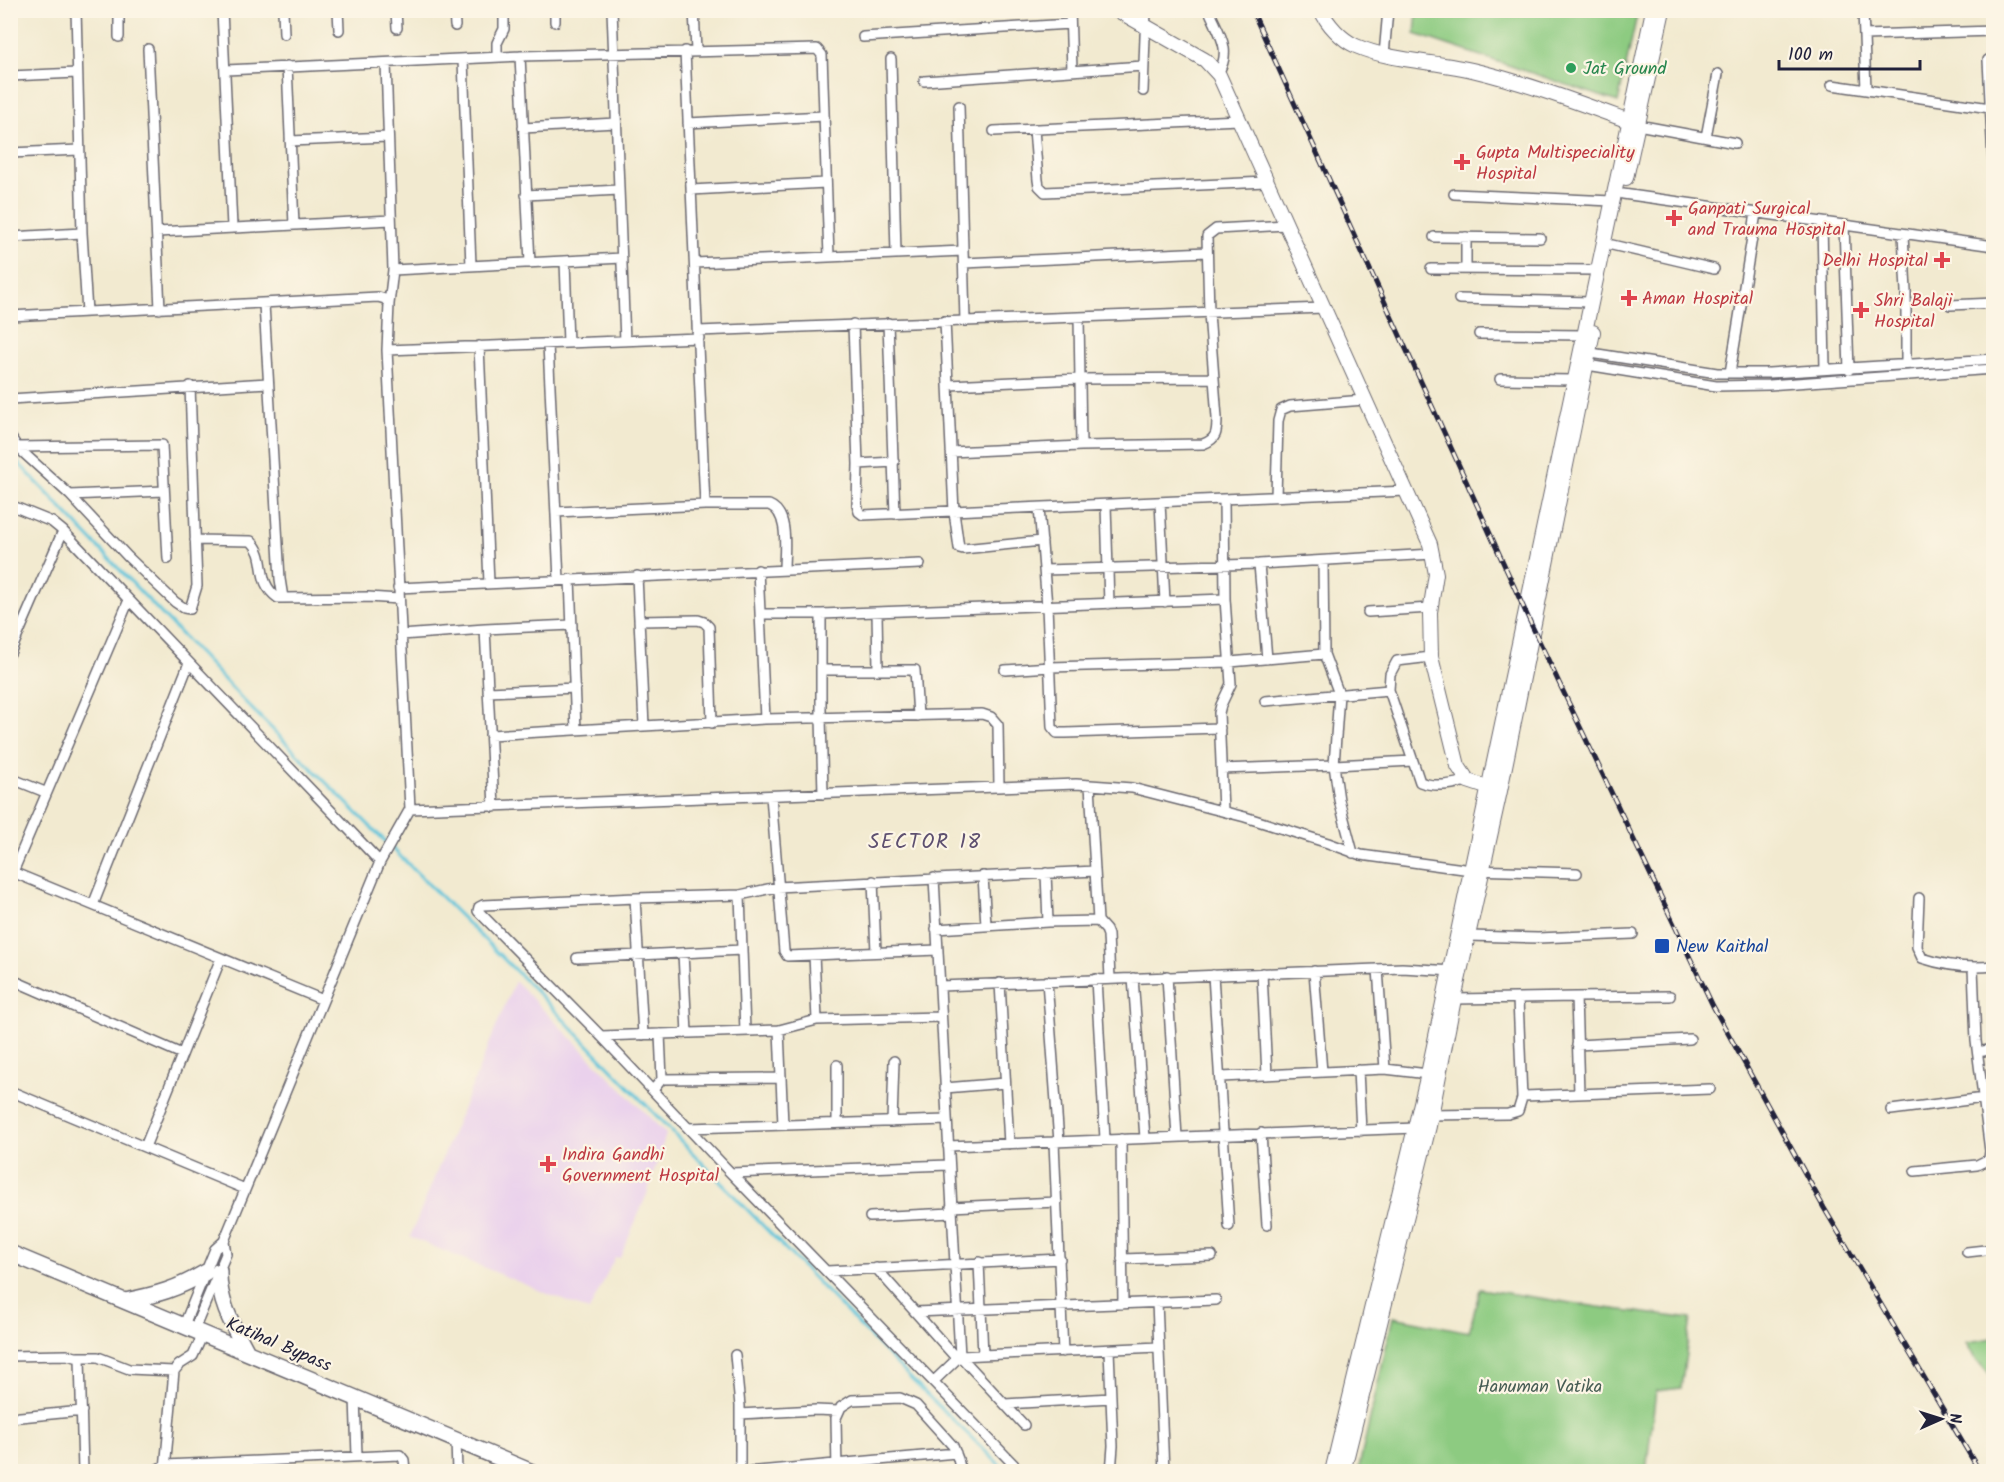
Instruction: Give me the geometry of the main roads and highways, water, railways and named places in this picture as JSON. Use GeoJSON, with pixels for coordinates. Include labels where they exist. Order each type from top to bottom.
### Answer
{"type":"FeatureCollection","features":[{"type":"Feature","properties":{"kind":"main road"},"geometry":{"type":"LineString","coordinates":[[1116,10],[1205,60],[1218,73],[1433,554],[1436,574],[1430,608],[1431,657],[1458,766],[1468,781],[1495,790]]}},
{"type":"Feature","properties":{"kind":"main road"},"geometry":{"type":"LineString","coordinates":[[1321,10],[1339,34],[1353,44],[1384,55],[1478,71],[1633,123]]}},
{"type":"Feature","properties":{"kind":"main road"},"geometry":{"type":"LineString","coordinates":[[1495,790],[1573,380],[1583,358],[1584,335],[1590,302],[1617,198],[1653,10]]}},
{"type":"Feature","properties":{"kind":"main road"},"geometry":{"type":"LineString","coordinates":[[1633,123],[1663,10]]}},
{"type":"Feature","properties":{"kind":"main road"},"geometry":{"type":"LineString","coordinates":[[1343,1472],[1422,1119],[1428,1074],[1455,971],[1495,790],[1583,358],[1611,245],[1617,198]]}},
{"type":"Feature","properties":{"kind":"main road"},"geometry":{"type":"LineString","coordinates":[[1332,1472],[1454,999],[1455,971],[1469,936],[1477,871]]}},
{"type":"Feature","properties":{"kind":"main road","name":"Katihal Bypass"},"geometry":{"type":"LineString","coordinates":[[10,1253],[524,1470]]}},
{"type":"Feature","properties":{"kind":"main road"},"geometry":{"type":"LineString","coordinates":[[125,1301],[164,1293],[212,1271],[224,1305],[247,1352]]}},
{"type":"Feature","properties":{"kind":"waterway"},"geometry":{"type":"LineString","coordinates":[[10,454],[247,704],[533,988],[918,1386],[1007,1472]]}},
{"type":"Feature","properties":{"kind":"railway"},"geometry":{"type":"LineString","coordinates":[[1252,10],[1532,626],[1713,1006],[1824,1208],[1980,1472]]}},
{"type":"Feature","properties":{"kind":"place","name":"Jat Ground"},"geometry":{"type":"Point","coordinates":[1571,68]}},
{"type":"Feature","properties":{"kind":"place","name":"Gupta Multispeciality Hospital"},"geometry":{"type":"Point","coordinates":[1462,162]}},
{"type":"Feature","properties":{"kind":"place","name":"Ganpati Surgical and Trauma Hospital"},"geometry":{"type":"Point","coordinates":[1674,218]}},
{"type":"Feature","properties":{"kind":"place","name":"Delhi Hospital"},"geometry":{"type":"Point","coordinates":[1942,260]}},
{"type":"Feature","properties":{"kind":"place","name":"Aman Hospital"},"geometry":{"type":"Point","coordinates":[1629,298]}},
{"type":"Feature","properties":{"kind":"place","name":"Shri Balaji Hospital"},"geometry":{"type":"Point","coordinates":[1861,310]}},
{"type":"Feature","properties":{"kind":"place","name":"New Kaithal"},"geometry":{"type":"Point","coordinates":[1662,946]}},
{"type":"Feature","properties":{"kind":"place","name":"Indira Gandhi Government Hospital"},"geometry":{"type":"Point","coordinates":[548,1164]}},
{"type":"Feature","properties":{"kind":"district","name":"SECTOR 18"},"geometry":{"type":"Point","coordinates":[925,841]}},
{"type":"Feature","properties":{"kind":"park label","name":"Hanuman Vatika"},"geometry":{"type":"Point","coordinates":[1540,1386]}}]}
